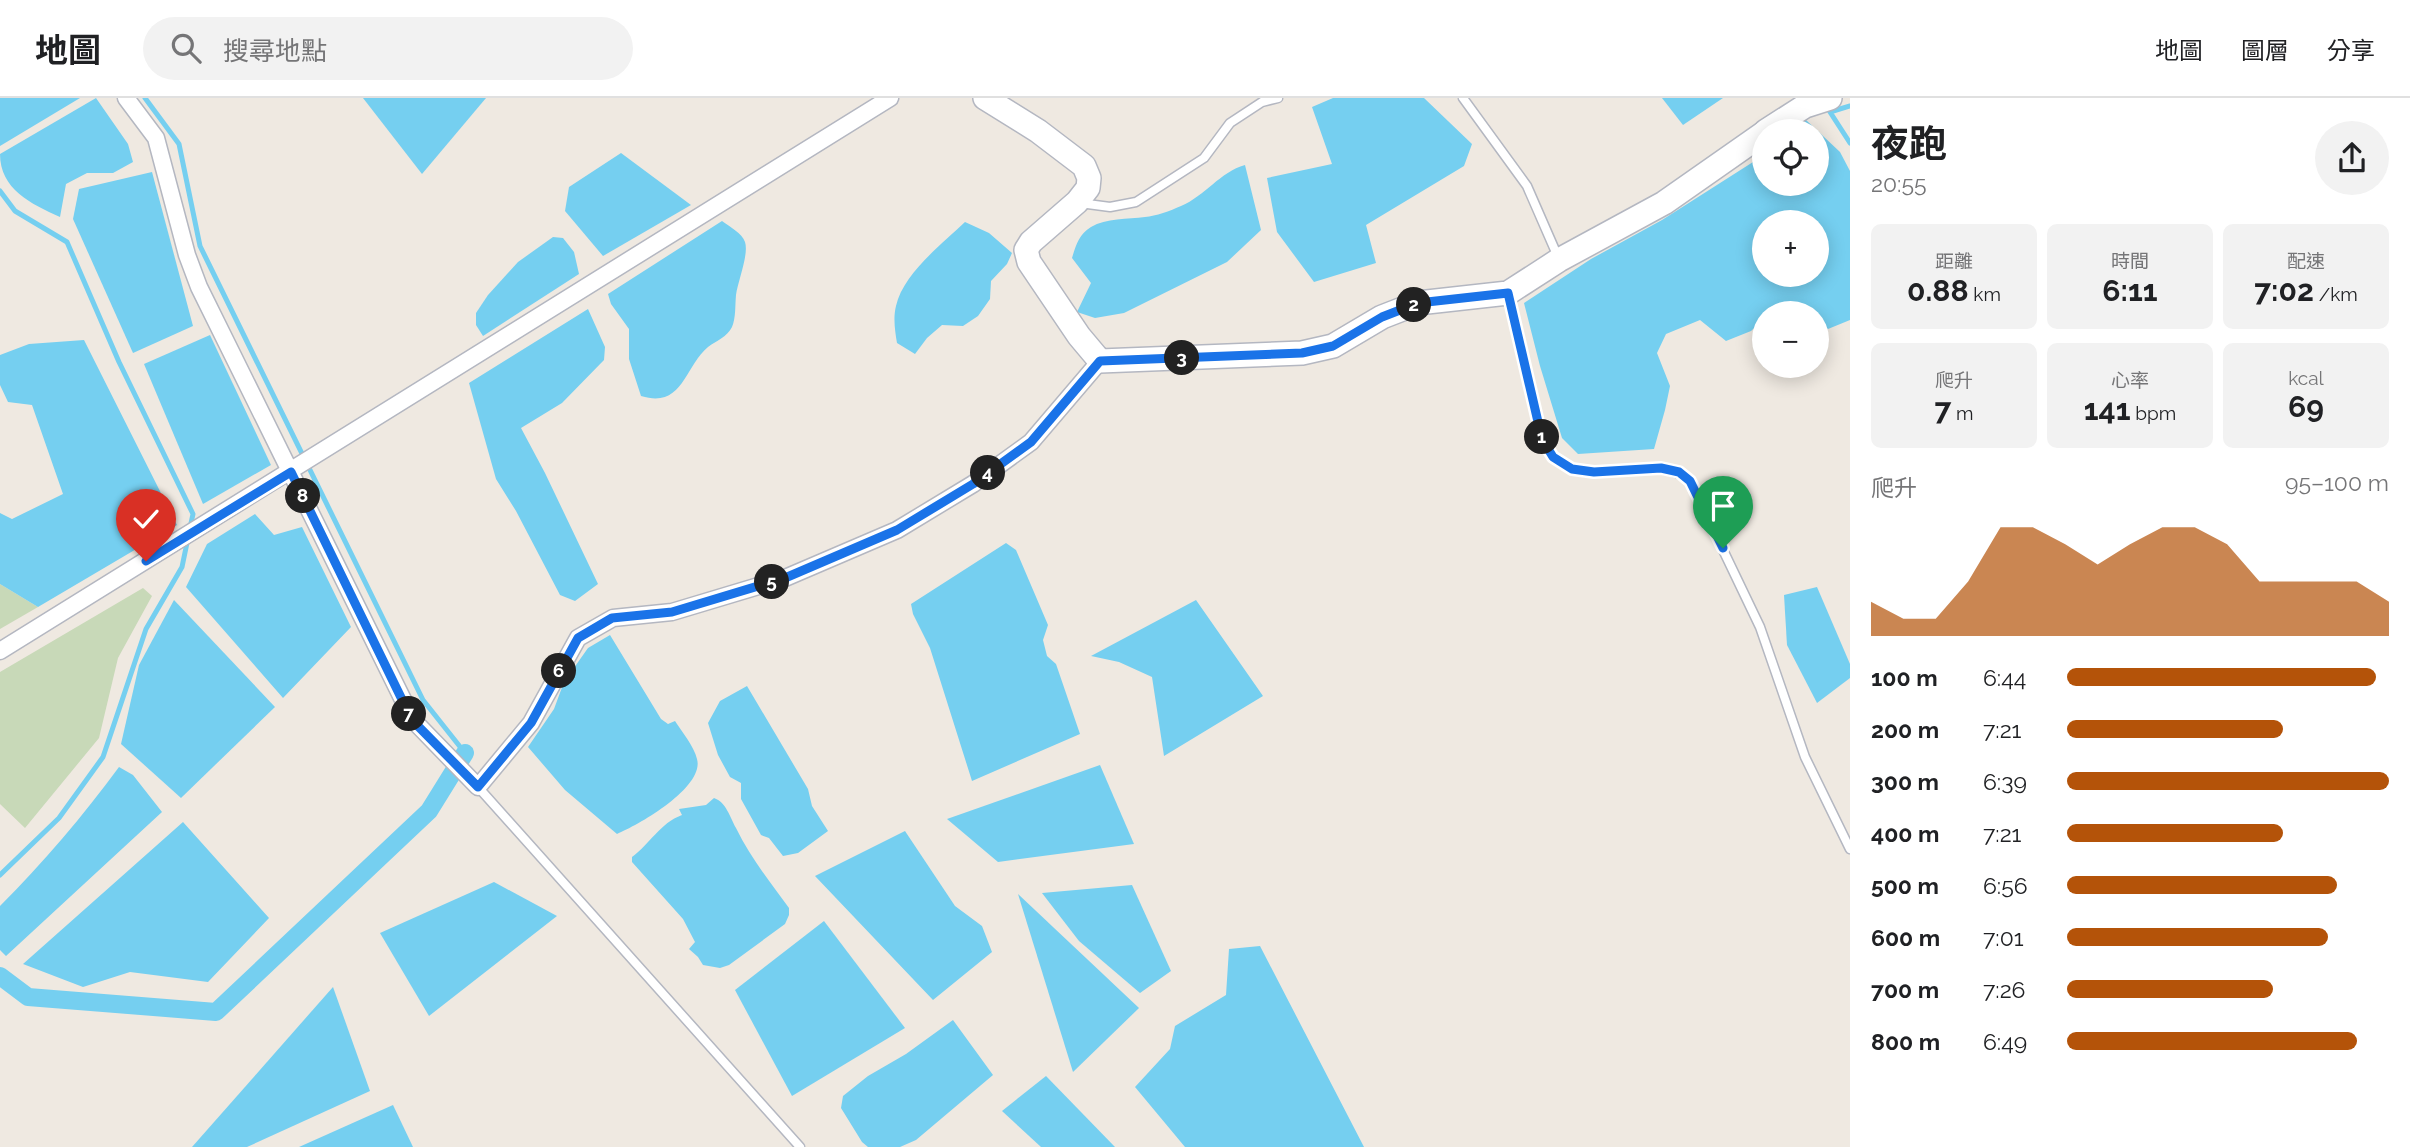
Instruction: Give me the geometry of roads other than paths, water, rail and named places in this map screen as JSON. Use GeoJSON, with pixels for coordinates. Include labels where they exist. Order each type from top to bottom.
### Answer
{"type":"FeatureCollection","features":[{"type":"Feature","properties":{"kind":"street"},"geometry":{"type":"LineString","coordinates":[[125,98],[156,138],[187,255],[199,287],[412,720],[478,787],[531,723],[578,638],[612,618],[672,612],[785,578],[897,530],[973,484],[1031,442],[1100,361],[1302,353],[1333,346],[1382,317],[1418,303],[1508,293],[1559,260],[1664,203],[1752,141]]}},
{"type":"Feature","properties":{"kind":"street"},"geometry":{"type":"LineString","coordinates":[[0,651],[890,98]]}},
{"type":"Feature","properties":{"kind":"street"},"geometry":{"type":"LineString","coordinates":[[985,98],[1038,131],[1084,166],[1089,178],[1088,188],[1077,202],[1031,242],[1026,250],[1029,262],[1079,336],[1100,361]]}},
{"type":"Feature","properties":{"kind":"street"},"geometry":{"type":"LineString","coordinates":[[1785,119],[1805,106],[1830,98]]}},
{"type":"Feature","properties":{"kind":"lane"},"geometry":{"type":"LineString","coordinates":[[1077,202],[1110,207],[1136,202],[1204,158],[1230,122],[1262,102],[1278,98]]}},
{"type":"Feature","properties":{"kind":"lane"},"geometry":{"type":"LineString","coordinates":[[1463,98],[1527,186],[1559,260]]}},
{"type":"Feature","properties":{"kind":"lane"},"geometry":{"type":"LineString","coordinates":[[1508,293],[1542,439],[1553,457],[1572,469],[1594,472],[1661,468],[1679,472],[1690,481],[1760,627],[1805,757],[1850,849]]}},
{"type":"Feature","properties":{"kind":"lane"},"geometry":{"type":"LineString","coordinates":[[478,787],[800,1147]]}},
{"type":"Feature","properties":{"kind":"water"},"geometry":{"type":"Polygon","coordinates":[[[0,98],[80,98],[0,146],[0,98]]]}},
{"type":"Feature","properties":{"kind":"water"},"geometry":{"type":"Polygon","coordinates":[[[96,98],[128,144],[133,162],[113,173],[87,173],[66,184],[60,217],[28,201],[11,186],[1,166],[0,154],[96,98]]]}},
{"type":"Feature","properties":{"kind":"water"},"geometry":{"type":"Polygon","coordinates":[[[363,98],[486,98],[422,174],[363,98]]]}},
{"type":"Feature","properties":{"kind":"water"},"geometry":{"type":"Polygon","coordinates":[[[1333,98],[1424,98],[1472,144],[1464,166],[1366,225],[1376,263],[1314,282],[1277,232],[1267,178],[1332,164],[1312,107],[1333,98]]]}},
{"type":"Feature","properties":{"kind":"water"},"geometry":{"type":"Polygon","coordinates":[[[1662,98],[1723,98],[1683,125],[1662,98]]]}},
{"type":"Feature","properties":{"kind":"water"},"geometry":{"type":"Polygon","coordinates":[[[1829,142],[1840,152],[1850,171],[1850,320],[1829,329],[1829,301],[1752,301],[1752,330],[1726,341],[1700,320],[1666,334],[1657,353],[1670,386],[1654,449],[1578,454],[1562,438],[1524,303],[1591,259],[1662,220],[1752,163],[1752,196],[1829,196],[1829,142]]]}},
{"type":"Feature","properties":{"kind":"water"},"geometry":{"type":"Polygon","coordinates":[[[621,153],[691,205],[603,256],[565,211],[569,187],[621,153]]]}},
{"type":"Feature","properties":{"kind":"water"},"geometry":{"type":"Polygon","coordinates":[[[1245,165],[1261,230],[1227,262],[1124,313],[1095,318],[1077,312],[1091,283],[1072,258],[1078,240],[1087,230],[1103,222],[1149,216],[1177,208],[1190,202],[1228,173],[1245,165]]]}},
{"type":"Feature","properties":{"kind":"water"},"geometry":{"type":"Polygon","coordinates":[[[152,172],[193,326],[133,353],[73,219],[79,189],[152,172]]]}},
{"type":"Feature","properties":{"kind":"water"},"geometry":{"type":"Polygon","coordinates":[[[722,221],[741,236],[746,247],[732,327],[700,355],[674,391],[666,397],[641,396],[629,359],[629,329],[611,304],[608,294],[722,221]]]}},
{"type":"Feature","properties":{"kind":"water"},"geometry":{"type":"Polygon","coordinates":[[[965,222],[989,233],[1012,253],[1007,264],[991,281],[990,299],[978,316],[963,326],[942,325],[927,338],[915,354],[897,343],[895,315],[900,294],[915,271],[965,222]]]}},
{"type":"Feature","properties":{"kind":"water"},"geometry":{"type":"Polygon","coordinates":[[[553,237],[563,238],[574,252],[579,274],[483,336],[476,325],[476,313],[488,295],[518,262],[553,237]]]}},
{"type":"Feature","properties":{"kind":"water"},"geometry":{"type":"Polygon","coordinates":[[[588,309],[605,347],[604,360],[562,403],[521,428],[598,584],[575,601],[560,595],[496,479],[469,383],[588,309]]]}},
{"type":"Feature","properties":{"kind":"water"},"geometry":{"type":"Polygon","coordinates":[[[210,335],[271,465],[203,504],[144,364],[210,335]]]}},
{"type":"Feature","properties":{"kind":"water"},"geometry":{"type":"Polygon","coordinates":[[[84,340],[177,525],[38,607],[0,584],[0,513],[12,519],[63,494],[32,405],[8,402],[0,385],[0,355],[29,344],[84,340]]]}},
{"type":"Feature","properties":{"kind":"water"},"geometry":{"type":"Polygon","coordinates":[[[255,514],[274,535],[302,527],[351,627],[283,698],[186,587],[207,544],[255,514]]]}},
{"type":"Feature","properties":{"kind":"water"},"geometry":{"type":"Polygon","coordinates":[[[1006,543],[1016,550],[1048,625],[1043,640],[1047,656],[1056,664],[1080,734],[972,781],[930,648],[913,614],[911,604],[1006,543]]]}},
{"type":"Feature","properties":{"kind":"water"},"geometry":{"type":"Polygon","coordinates":[[[1817,587],[1850,664],[1850,678],[1817,703],[1787,645],[1784,595],[1817,587]]]}},
{"type":"Feature","properties":{"kind":"water"},"geometry":{"type":"Polygon","coordinates":[[[174,600],[275,707],[181,798],[121,744],[139,665],[174,600]]]}},
{"type":"Feature","properties":{"kind":"water"},"geometry":{"type":"Polygon","coordinates":[[[1196,600],[1263,696],[1164,756],[1152,677],[1119,662],[1091,656],[1196,600]]]}},
{"type":"Feature","properties":{"kind":"water"},"geometry":{"type":"Polygon","coordinates":[[[610,635],[661,719],[668,724],[675,721],[691,744],[697,759],[697,770],[681,793],[654,814],[617,834],[565,790],[528,747],[554,709],[564,682],[588,648],[610,635]]]}},
{"type":"Feature","properties":{"kind":"water"},"geometry":{"type":"Polygon","coordinates":[[[747,686],[808,789],[812,806],[828,831],[798,853],[783,856],[769,838],[761,835],[741,799],[741,783],[730,777],[718,755],[708,723],[720,701],[747,686]]]}},
{"type":"Feature","properties":{"kind":"water"},"geometry":{"type":"Polygon","coordinates":[[[1100,765],[1134,844],[998,862],[947,819],[1100,765]]]}},
{"type":"Feature","properties":{"kind":"water"},"geometry":{"type":"Polygon","coordinates":[[[119,767],[133,775],[162,812],[6,956],[0,950],[0,906],[62,839],[119,767]]]}},
{"type":"Feature","properties":{"kind":"water"},"geometry":{"type":"Polygon","coordinates":[[[714,798],[725,806],[754,859],[789,908],[785,924],[729,965],[720,968],[703,965],[689,949],[695,942],[683,919],[632,862],[632,857],[661,828],[682,815],[679,809],[706,805],[714,798]]]}},
{"type":"Feature","properties":{"kind":"water"},"geometry":{"type":"Polygon","coordinates":[[[183,822],[269,918],[208,982],[130,972],[83,987],[23,964],[183,822]]]}},
{"type":"Feature","properties":{"kind":"water"},"geometry":{"type":"Polygon","coordinates":[[[905,831],[955,906],[982,926],[992,952],[933,1000],[815,876],[905,831]]]}},
{"type":"Feature","properties":{"kind":"water"},"geometry":{"type":"Polygon","coordinates":[[[494,882],[557,916],[429,1016],[380,933],[494,882]]]}},
{"type":"Feature","properties":{"kind":"water"},"geometry":{"type":"Polygon","coordinates":[[[1132,885],[1171,971],[1140,993],[1079,941],[1042,893],[1132,885]]]}},
{"type":"Feature","properties":{"kind":"water"},"geometry":{"type":"Polygon","coordinates":[[[1018,894],[1139,1008],[1073,1072],[1018,894]]]}},
{"type":"Feature","properties":{"kind":"water"},"geometry":{"type":"Polygon","coordinates":[[[824,921],[905,1028],[792,1096],[735,990],[824,921]]]}},
{"type":"Feature","properties":{"kind":"water"},"geometry":{"type":"Polygon","coordinates":[[[1260,946],[1364,1147],[1185,1147],[1135,1087],[1170,1049],[1175,1026],[1226,995],[1229,949],[1260,946]]]}},
{"type":"Feature","properties":{"kind":"water"},"geometry":{"type":"Polygon","coordinates":[[[333,987],[370,1091],[247,1147],[192,1147],[333,987]]]}},
{"type":"Feature","properties":{"kind":"water"},"geometry":{"type":"Polygon","coordinates":[[[953,1020],[993,1075],[916,1140],[900,1147],[868,1147],[841,1108],[843,1096],[868,1076],[906,1054],[953,1020]]]}},
{"type":"Feature","properties":{"kind":"water"},"geometry":{"type":"Polygon","coordinates":[[[1046,1076],[1115,1147],[1041,1147],[1002,1111],[1046,1076]]]}},
{"type":"Feature","properties":{"kind":"water"},"geometry":{"type":"Polygon","coordinates":[[[393,1105],[413,1147],[299,1147],[393,1105]]]}},
{"type":"Feature","properties":{"kind":"waterway"},"geometry":{"type":"LineString","coordinates":[[145,98],[179,144],[200,246],[423,700],[465,753]]}},
{"type":"Feature","properties":{"kind":"waterway"},"geometry":{"type":"LineString","coordinates":[[1850,106],[1830,112],[1850,143]]}},
{"type":"Feature","properties":{"kind":"waterway"},"geometry":{"type":"LineString","coordinates":[[0,191],[15,211],[67,242],[119,362],[193,514],[190,528]]}},
{"type":"Feature","properties":{"kind":"waterway"},"geometry":{"type":"LineString","coordinates":[[0,875],[59,818],[103,757],[146,629],[182,567],[188,538]]}},
{"type":"Feature","properties":{"kind":"waterway"},"geometry":{"type":"LineString","coordinates":[[0,976],[28,997],[216,1012],[429,811],[465,753]]}}]}
